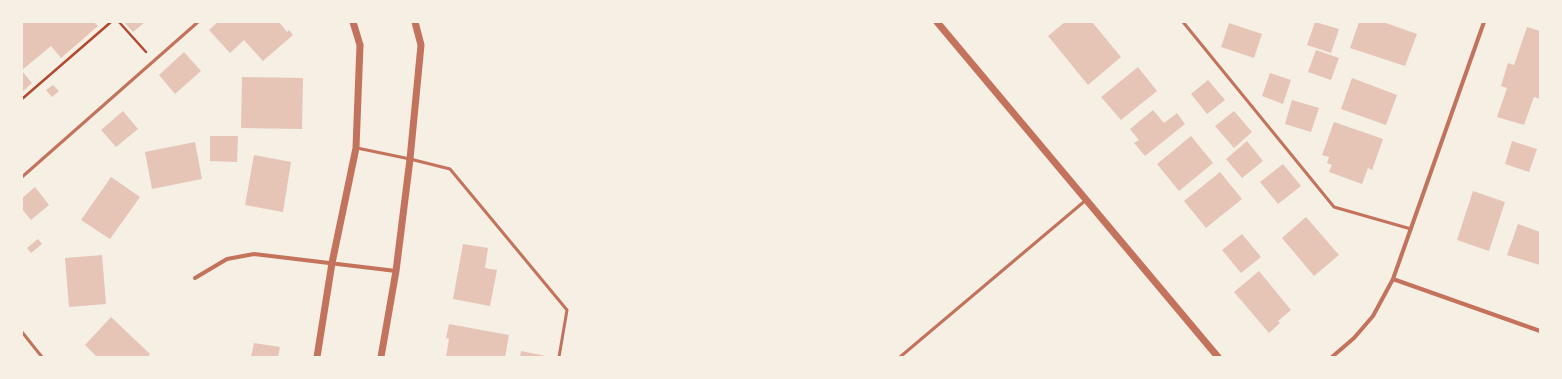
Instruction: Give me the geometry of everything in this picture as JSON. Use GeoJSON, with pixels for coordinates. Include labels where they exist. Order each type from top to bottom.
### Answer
{"type":"FeatureCollection","features":[{"type":"Feature","properties":{"kind":"street"},"geometry":{"type":"LineString","coordinates":[[318,357],[332,263],[356,148],[360,45],[353,22]]}},
{"type":"Feature","properties":{"kind":"street"},"geometry":{"type":"LineString","coordinates":[[381,357],[396,271],[410,159],[421,45],[415,22]]}},
{"type":"Feature","properties":{"kind":"street"},"geometry":{"type":"LineString","coordinates":[[937,22],[1218,357]]}},
{"type":"Feature","properties":{"kind":"street"},"geometry":{"type":"LineString","coordinates":[[1332,357],[1354,338],[1373,316],[1392,279],[1484,22]]}},
{"type":"Feature","properties":{"kind":"street"},"geometry":{"type":"LineString","coordinates":[[195,278],[227,259],[254,254],[396,271]]}},
{"type":"Feature","properties":{"kind":"street"},"geometry":{"type":"LineString","coordinates":[[1392,279],[1540,330]]}},
{"type":"Feature","properties":{"kind":"lane"},"geometry":{"type":"LineString","coordinates":[[22,177],[198,22]]}},
{"type":"Feature","properties":{"kind":"lane"},"geometry":{"type":"LineString","coordinates":[[1183,22],[1334,207],[1411,229]]}},
{"type":"Feature","properties":{"kind":"lane"},"geometry":{"type":"LineString","coordinates":[[356,148],[450,169],[567,310],[559,357]]}},
{"type":"Feature","properties":{"kind":"lane"},"geometry":{"type":"LineString","coordinates":[[900,357],[1086,200]]}},
{"type":"Feature","properties":{"kind":"lane"},"geometry":{"type":"LineString","coordinates":[[22,332],[42,357]]}},
{"type":"Feature","properties":{"kind":"path"},"geometry":{"type":"LineString","coordinates":[[22,99],[111,22]]}},
{"type":"Feature","properties":{"kind":"path"},"geometry":{"type":"LineString","coordinates":[[120,22],[154,61]]}},
{"type":"Feature","properties":{"kind":"building"},"geometry":{"type":"Polygon","coordinates":[[[23,22],[94,22],[98,26],[61,58],[51,46],[22,70],[23,22]]]}},
{"type":"Feature","properties":{"kind":"building"},"geometry":{"type":"Polygon","coordinates":[[[124,22],[145,22],[133,32],[124,22]]]}},
{"type":"Feature","properties":{"kind":"building"},"geometry":{"type":"Polygon","coordinates":[[[218,22],[279,22],[287,32],[289,30],[293,35],[263,61],[244,40],[230,53],[209,30],[218,22]]]}},
{"type":"Feature","properties":{"kind":"building"},"geometry":{"type":"Polygon","coordinates":[[[1065,22],[1092,22],[1121,57],[1088,85],[1048,36],[1065,22]]]}},
{"type":"Feature","properties":{"kind":"building"},"geometry":{"type":"Polygon","coordinates":[[[1315,22],[1339,29],[1331,53],[1307,45],[1315,22]]]}},
{"type":"Feature","properties":{"kind":"building"},"geometry":{"type":"Polygon","coordinates":[[[1359,22],[1383,22],[1417,34],[1405,66],[1350,48],[1359,22]]]}},
{"type":"Feature","properties":{"kind":"building"},"geometry":{"type":"Polygon","coordinates":[[[1229,23],[1262,34],[1254,58],[1221,47],[1229,23]]]}},
{"type":"Feature","properties":{"kind":"building"},"geometry":{"type":"Polygon","coordinates":[[[1527,27],[1540,31],[1540,99],[1534,97],[1524,125],[1497,117],[1507,88],[1501,86],[1508,63],[1514,65],[1527,27]]]}},
{"type":"Feature","properties":{"kind":"building"},"geometry":{"type":"Polygon","coordinates":[[[1316,50],[1339,58],[1331,80],[1308,72],[1316,50]]]}},
{"type":"Feature","properties":{"kind":"building"},"geometry":{"type":"Polygon","coordinates":[[[184,52],[201,71],[175,94],[159,75],[184,52]]]}},
{"type":"Feature","properties":{"kind":"building"},"geometry":{"type":"Polygon","coordinates":[[[1138,67],[1157,91],[1121,120],[1101,97],[1138,67]]]}},
{"type":"Feature","properties":{"kind":"building"},"geometry":{"type":"Polygon","coordinates":[[[22,71],[32,83],[22,92],[22,71]]]}},
{"type":"Feature","properties":{"kind":"building"},"geometry":{"type":"Polygon","coordinates":[[[1270,73],[1291,80],[1283,104],[1262,96],[1270,73]]]}},
{"type":"Feature","properties":{"kind":"building"},"geometry":{"type":"Polygon","coordinates":[[[242,77],[303,78],[302,129],[241,128],[242,77]]]}},
{"type":"Feature","properties":{"kind":"building"},"geometry":{"type":"Polygon","coordinates":[[[1352,78],[1397,95],[1386,125],[1341,109],[1352,78]]]}},
{"type":"Feature","properties":{"kind":"building"},"geometry":{"type":"Polygon","coordinates":[[[1208,80],[1225,100],[1207,114],[1191,94],[1208,80]]]}},
{"type":"Feature","properties":{"kind":"building"},"geometry":{"type":"Polygon","coordinates":[[[53,85],[59,91],[52,97],[46,90],[53,85]]]}},
{"type":"Feature","properties":{"kind":"building"},"geometry":{"type":"Polygon","coordinates":[[[1292,100],[1319,108],[1311,132],[1285,124],[1292,100]]]}},
{"type":"Feature","properties":{"kind":"building"},"geometry":{"type":"Polygon","coordinates":[[[1153,110],[1164,123],[1177,113],[1185,124],[1145,156],[1134,143],[1139,140],[1130,129],[1153,110]]]}},
{"type":"Feature","properties":{"kind":"building"},"geometry":{"type":"Polygon","coordinates":[[[123,111],[138,129],[116,147],[101,130],[123,111]]]}},
{"type":"Feature","properties":{"kind":"building"},"geometry":{"type":"Polygon","coordinates":[[[1234,111],[1252,132],[1234,148],[1215,126],[1234,111]]]}},
{"type":"Feature","properties":{"kind":"building"},"geometry":{"type":"Polygon","coordinates":[[[1334,122],[1383,139],[1372,170],[1368,168],[1362,184],[1329,172],[1332,165],[1327,163],[1329,157],[1322,155],[1334,122]]]}},
{"type":"Feature","properties":{"kind":"building"},"geometry":{"type":"Polygon","coordinates":[[[210,136],[238,136],[237,162],[210,161],[210,136]]]}},
{"type":"Feature","properties":{"kind":"building"},"geometry":{"type":"Polygon","coordinates":[[[1191,136],[1213,163],[1179,191],[1157,164],[1191,136]]]}},
{"type":"Feature","properties":{"kind":"building"},"geometry":{"type":"Polygon","coordinates":[[[1247,141],[1263,161],[1242,178],[1226,159],[1247,141]]]}},
{"type":"Feature","properties":{"kind":"building"},"geometry":{"type":"Polygon","coordinates":[[[1512,141],[1537,149],[1529,172],[1505,164],[1512,141]]]}},
{"type":"Feature","properties":{"kind":"building"},"geometry":{"type":"Polygon","coordinates":[[[195,142],[202,179],[152,189],[145,152],[195,142]]]}},
{"type":"Feature","properties":{"kind":"building"},"geometry":{"type":"Polygon","coordinates":[[[254,155],[291,162],[283,212],[245,205],[254,155]]]}},
{"type":"Feature","properties":{"kind":"building"},"geometry":{"type":"Polygon","coordinates":[[[1283,164],[1301,186],[1278,204],[1260,182],[1283,164]]]}},
{"type":"Feature","properties":{"kind":"building"},"geometry":{"type":"Polygon","coordinates":[[[1220,172],[1242,199],[1206,228],[1184,201],[1220,172]]]}},
{"type":"Feature","properties":{"kind":"building"},"geometry":{"type":"Polygon","coordinates":[[[111,177],[140,197],[110,239],[81,220],[111,177]]]}},
{"type":"Feature","properties":{"kind":"building"},"geometry":{"type":"Polygon","coordinates":[[[35,187],[49,205],[31,220],[22,209],[22,198],[35,187]]]}},
{"type":"Feature","properties":{"kind":"building"},"geometry":{"type":"Polygon","coordinates":[[[1473,191],[1505,202],[1489,251],[1457,240],[1473,191]]]}},
{"type":"Feature","properties":{"kind":"building"},"geometry":{"type":"Polygon","coordinates":[[[1306,217],[1339,255],[1314,276],[1282,238],[1306,217]]]}},
{"type":"Feature","properties":{"kind":"building"},"geometry":{"type":"Polygon","coordinates":[[[1518,224],[1540,232],[1540,265],[1507,255],[1518,224]]]}},
{"type":"Feature","properties":{"kind":"building"},"geometry":{"type":"Polygon","coordinates":[[[1242,234],[1261,257],[1241,273],[1222,250],[1242,234]]]}},
{"type":"Feature","properties":{"kind":"building"},"geometry":{"type":"Polygon","coordinates":[[[38,239],[42,244],[31,253],[27,248],[38,239]]]}},
{"type":"Feature","properties":{"kind":"building"},"geometry":{"type":"Polygon","coordinates":[[[463,244],[488,248],[485,268],[497,270],[490,306],[453,299],[463,244]]]}},
{"type":"Feature","properties":{"kind":"building"},"geometry":{"type":"Polygon","coordinates":[[[102,255],[106,304],[69,307],[65,258],[102,255]]]}},
{"type":"Feature","properties":{"kind":"building"},"geometry":{"type":"Polygon","coordinates":[[[1259,271],[1291,310],[1278,321],[1280,323],[1269,333],[1234,292],[1259,271]]]}},
{"type":"Feature","properties":{"kind":"building"},"geometry":{"type":"Polygon","coordinates":[[[111,317],[150,354],[148,357],[97,357],[85,345],[111,317]]]}},
{"type":"Feature","properties":{"kind":"building"},"geometry":{"type":"Polygon","coordinates":[[[449,324],[509,335],[505,357],[446,357],[449,339],[446,338],[449,324]]]}},
{"type":"Feature","properties":{"kind":"building"},"geometry":{"type":"Polygon","coordinates":[[[254,343],[280,347],[278,357],[251,357],[254,343]]]}},
{"type":"Feature","properties":{"kind":"building"},"geometry":{"type":"Polygon","coordinates":[[[521,351],[546,356],[546,357],[520,357],[521,351]]]}}]}
